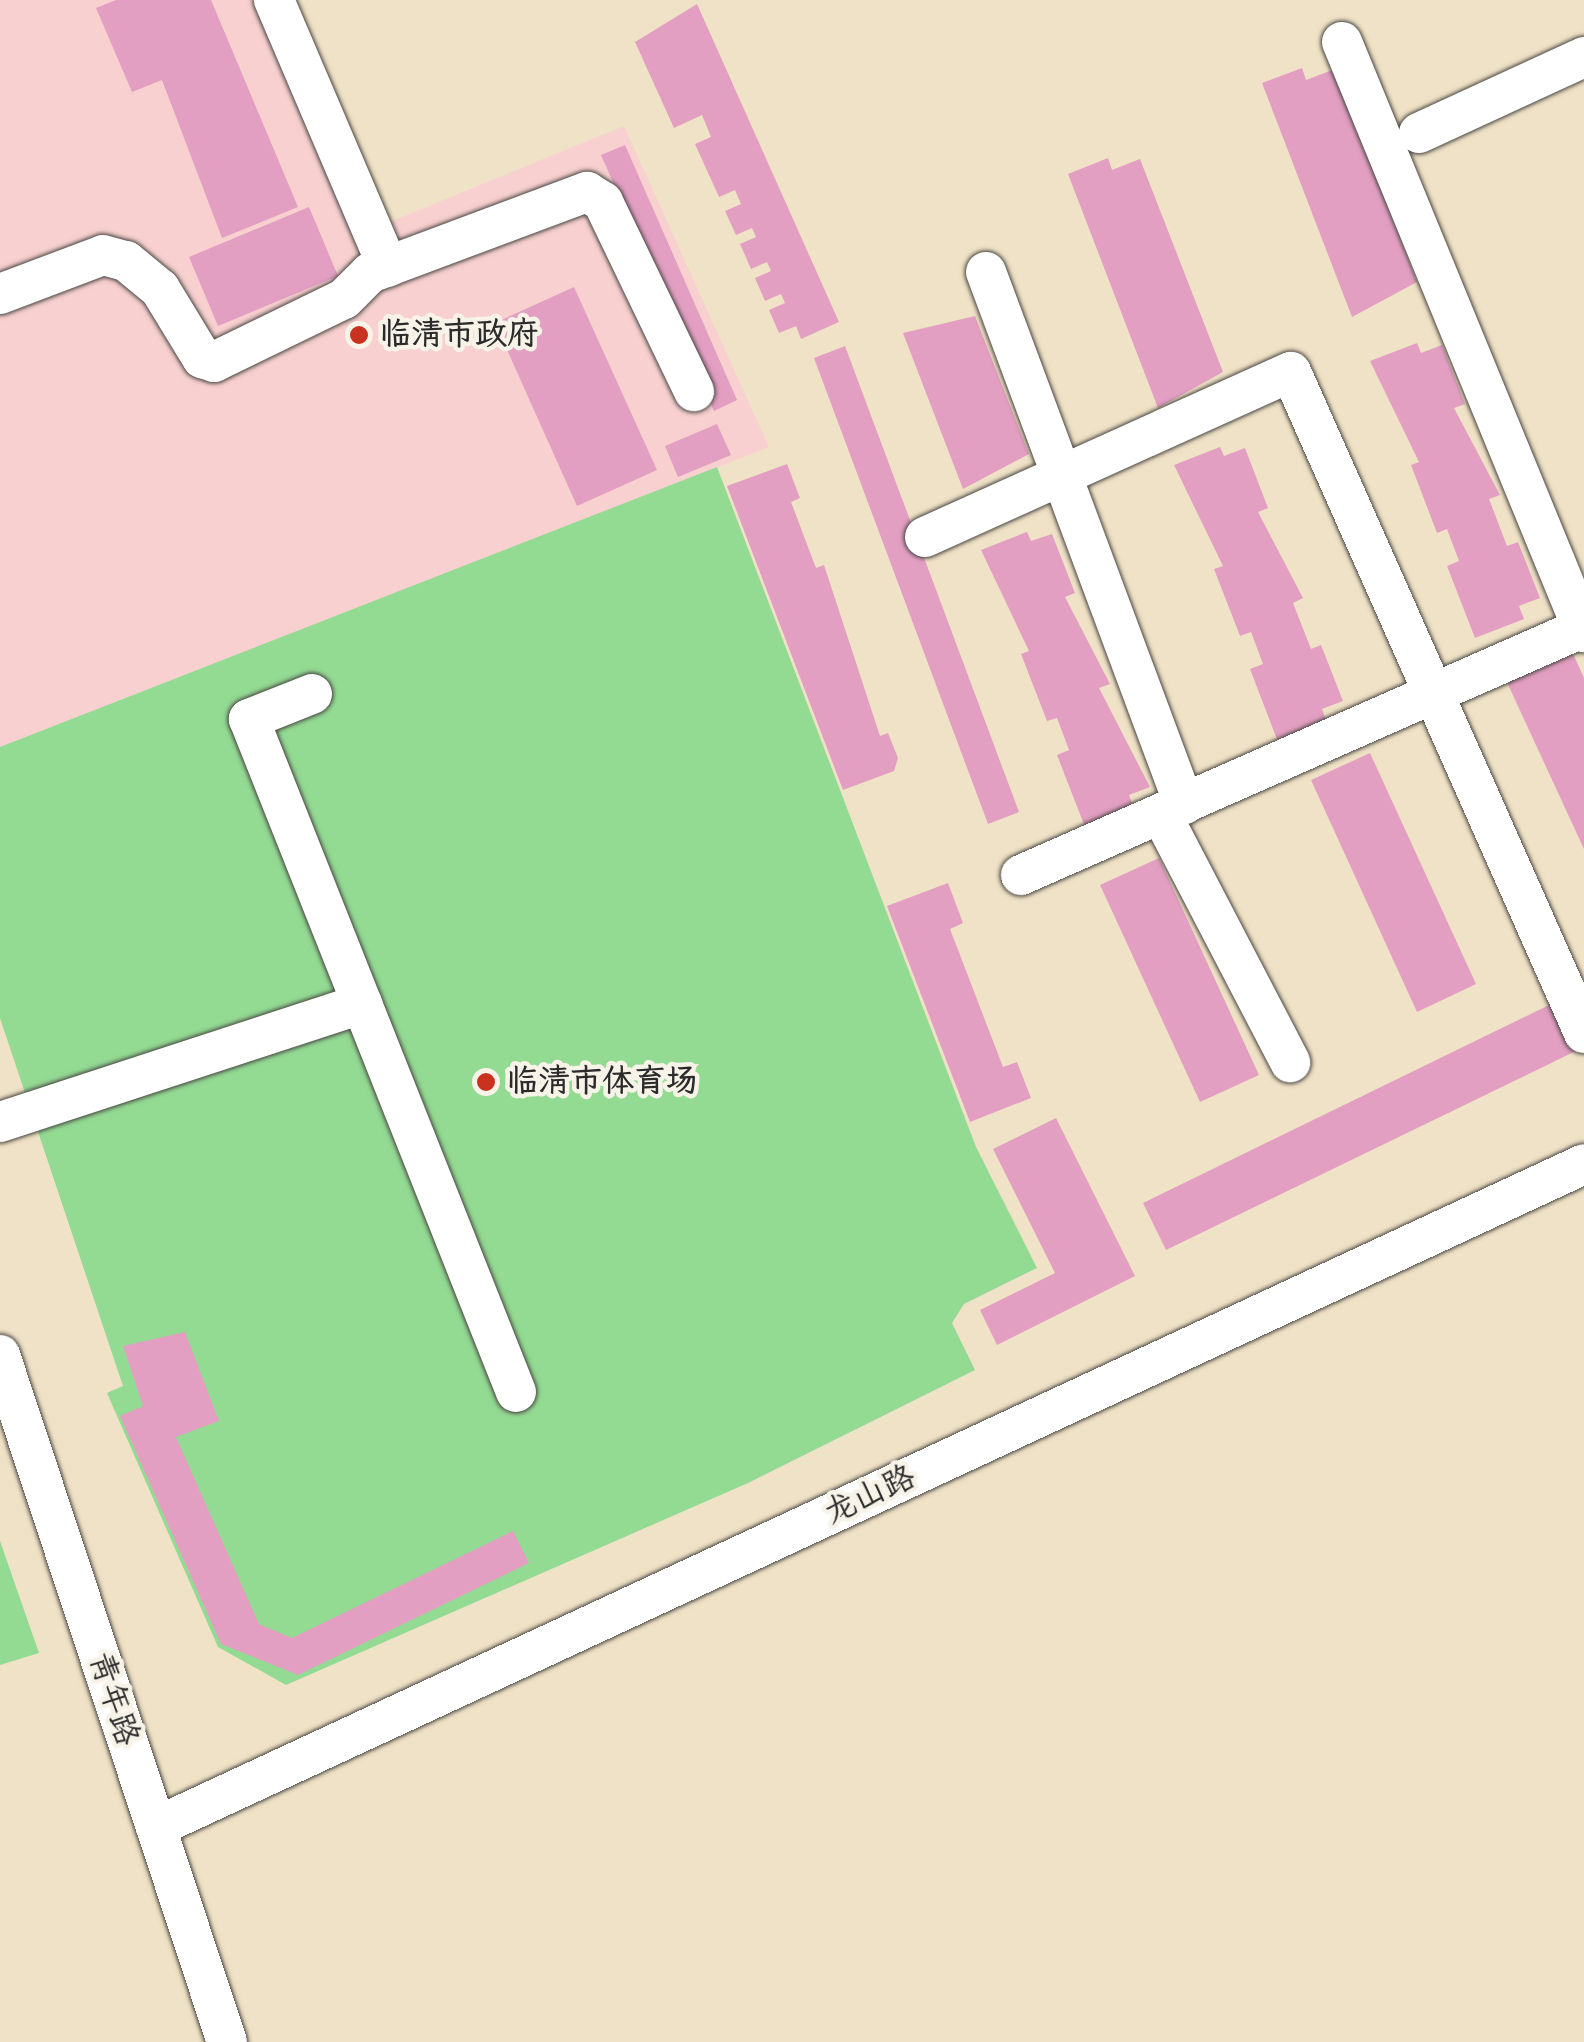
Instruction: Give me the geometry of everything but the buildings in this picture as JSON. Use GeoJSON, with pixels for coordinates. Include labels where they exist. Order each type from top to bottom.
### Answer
{"type":"FeatureCollection","features":[{"type":"Feature","properties":{"kind":"street"},"geometry":{"type":"LineString","coordinates":[[274,0],[388,267]]}},
{"type":"Feature","properties":{"kind":"street"},"geometry":{"type":"LineString","coordinates":[[1021,875],[1583,630],[1342,42]]}},
{"type":"Feature","properties":{"kind":"street"},"geometry":{"type":"LineString","coordinates":[[1420,133],[1584,56]]}},
{"type":"Feature","properties":{"kind":"street"},"geometry":{"type":"LineString","coordinates":[[0,294],[103,256],[126,261],[160,289],[202,358],[214,362],[344,299],[388,267],[587,192],[602,202],[694,391]]}},
{"type":"Feature","properties":{"kind":"street"},"geometry":{"type":"LineString","coordinates":[[986,272],[1062,475],[1172,809],[1290,1062]]}},
{"type":"Feature","properties":{"kind":"street"},"geometry":{"type":"LineString","coordinates":[[925,536],[1292,372],[1584,1033]]}},
{"type":"Feature","properties":{"kind":"street"},"geometry":{"type":"LineString","coordinates":[[312,694],[248,719],[516,1392]]}},
{"type":"Feature","properties":{"kind":"street"},"geometry":{"type":"LineString","coordinates":[[0,1122],[362,1004]]}},
{"type":"Feature","properties":{"kind":"street","name":"龙山路"},"geometry":{"type":"LineString","coordinates":[[156,1827],[1584,1164]]}},
{"type":"Feature","properties":{"kind":"street","name":"青年路"},"geometry":{"type":"LineString","coordinates":[[0,1355],[227,2042]]}},
{"type":"Feature","properties":{"kind":"shaded area","name":"临清市政府"},"geometry":{"type":"Polygon","coordinates":[[[0,0],[296,0],[390,222],[624,126],[769,447],[0,747],[0,0]]]}},
{"type":"Feature","properties":{"kind":"green space","name":"临清市体育场"},"geometry":{"type":"Polygon","coordinates":[[[717,467],[976,1147],[1037,1268],[964,1304],[952,1323],[975,1370],[748,1483],[286,1685],[218,1647],[107,1393],[123,1386],[0,1018],[0,747],[717,467]]]}},
{"type":"Feature","properties":{"kind":"green space"},"geometry":{"type":"Polygon","coordinates":[[[0,1541],[39,1653],[0,1665],[0,1541]]]}},
{"type":"Feature","properties":{"kind":"place","name":"临清市政府"},"geometry":{"type":"Point","coordinates":[359,335]}},
{"type":"Feature","properties":{"kind":"place","name":"临清市体育场"},"geometry":{"type":"Point","coordinates":[486,1082]}}]}
